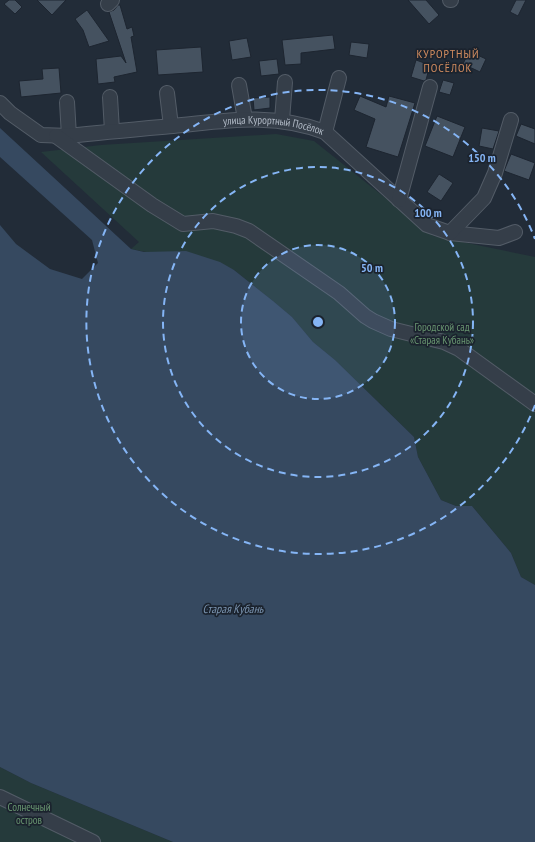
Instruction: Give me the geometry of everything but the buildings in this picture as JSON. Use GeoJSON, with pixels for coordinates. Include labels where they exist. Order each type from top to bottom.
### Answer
{"type":"FeatureCollection","features":[{"type":"Feature","properties":{"kind":"street"},"geometry":{"type":"LineString","coordinates":[[325,132],[339,78]]}},
{"type":"Feature","properties":{"kind":"street"},"geometry":{"type":"LineString","coordinates":[[282,120],[285,82]]}},
{"type":"Feature","properties":{"kind":"street"},"geometry":{"type":"LineString","coordinates":[[239,84],[245,119]]}},
{"type":"Feature","properties":{"kind":"street"},"geometry":{"type":"LineString","coordinates":[[399,200],[430,87]]}},
{"type":"Feature","properties":{"kind":"street"},"geometry":{"type":"LineString","coordinates":[[167,93],[170,126]]}},
{"type":"Feature","properties":{"kind":"street"},"geometry":{"type":"LineString","coordinates":[[110,97],[112,131]]}},
{"type":"Feature","properties":{"kind":"street"},"geometry":{"type":"LineString","coordinates":[[67,102],[63,136],[152,205],[183,224],[213,221],[236,226],[249,231],[339,293],[373,322],[391,329],[444,342],[459,349],[524,394],[535,404]]}},
{"type":"Feature","properties":{"kind":"street","name":"улица Курортный Посёлок"},"geometry":{"type":"LineString","coordinates":[[0,103],[10,113],[41,135],[63,136],[245,119],[282,120],[308,126],[325,132],[427,225],[450,233],[499,238],[515,232]]}},
{"type":"Feature","properties":{"kind":"street"},"geometry":{"type":"LineString","coordinates":[[450,233],[484,198],[495,172],[511,120]]}},
{"type":"Feature","properties":{"kind":"street"},"geometry":{"type":"LineString","coordinates":[[0,797],[93,842]]}},
{"type":"Feature","properties":{"kind":"green space","name":"Городской сад «Старая Кубань»"},"geometry":{"type":"Polygon","coordinates":[[[276,134],[314,141],[433,236],[535,257],[535,585],[521,577],[511,553],[472,506],[456,506],[441,500],[418,457],[414,437],[335,360],[313,342],[292,317],[234,270],[131,249],[139,242],[41,152],[101,145],[276,134]]]}},
{"type":"Feature","properties":{"kind":"green space","name":"Солнечный остров"},"geometry":{"type":"Polygon","coordinates":[[[0,767],[31,783],[173,842],[0,842],[0,767]]]}},
{"type":"Feature","properties":{"kind":"water","name":"Старая Кубань"},"geometry":{"type":"Polygon","coordinates":[[[0,128],[131,249],[144,252],[186,251],[220,262],[234,270],[292,317],[313,342],[335,360],[414,437],[418,457],[441,500],[456,506],[472,506],[511,553],[521,577],[535,585],[535,842],[173,842],[31,783],[0,767],[0,225],[16,244],[50,269],[82,279],[98,263],[92,240],[0,157],[0,128]]]}},
{"type":"Feature","properties":{"kind":"district","name":"КУРОРТНЫЙ ПОСЁЛОК"},"geometry":{"type":"Point","coordinates":[448,60]}}]}
